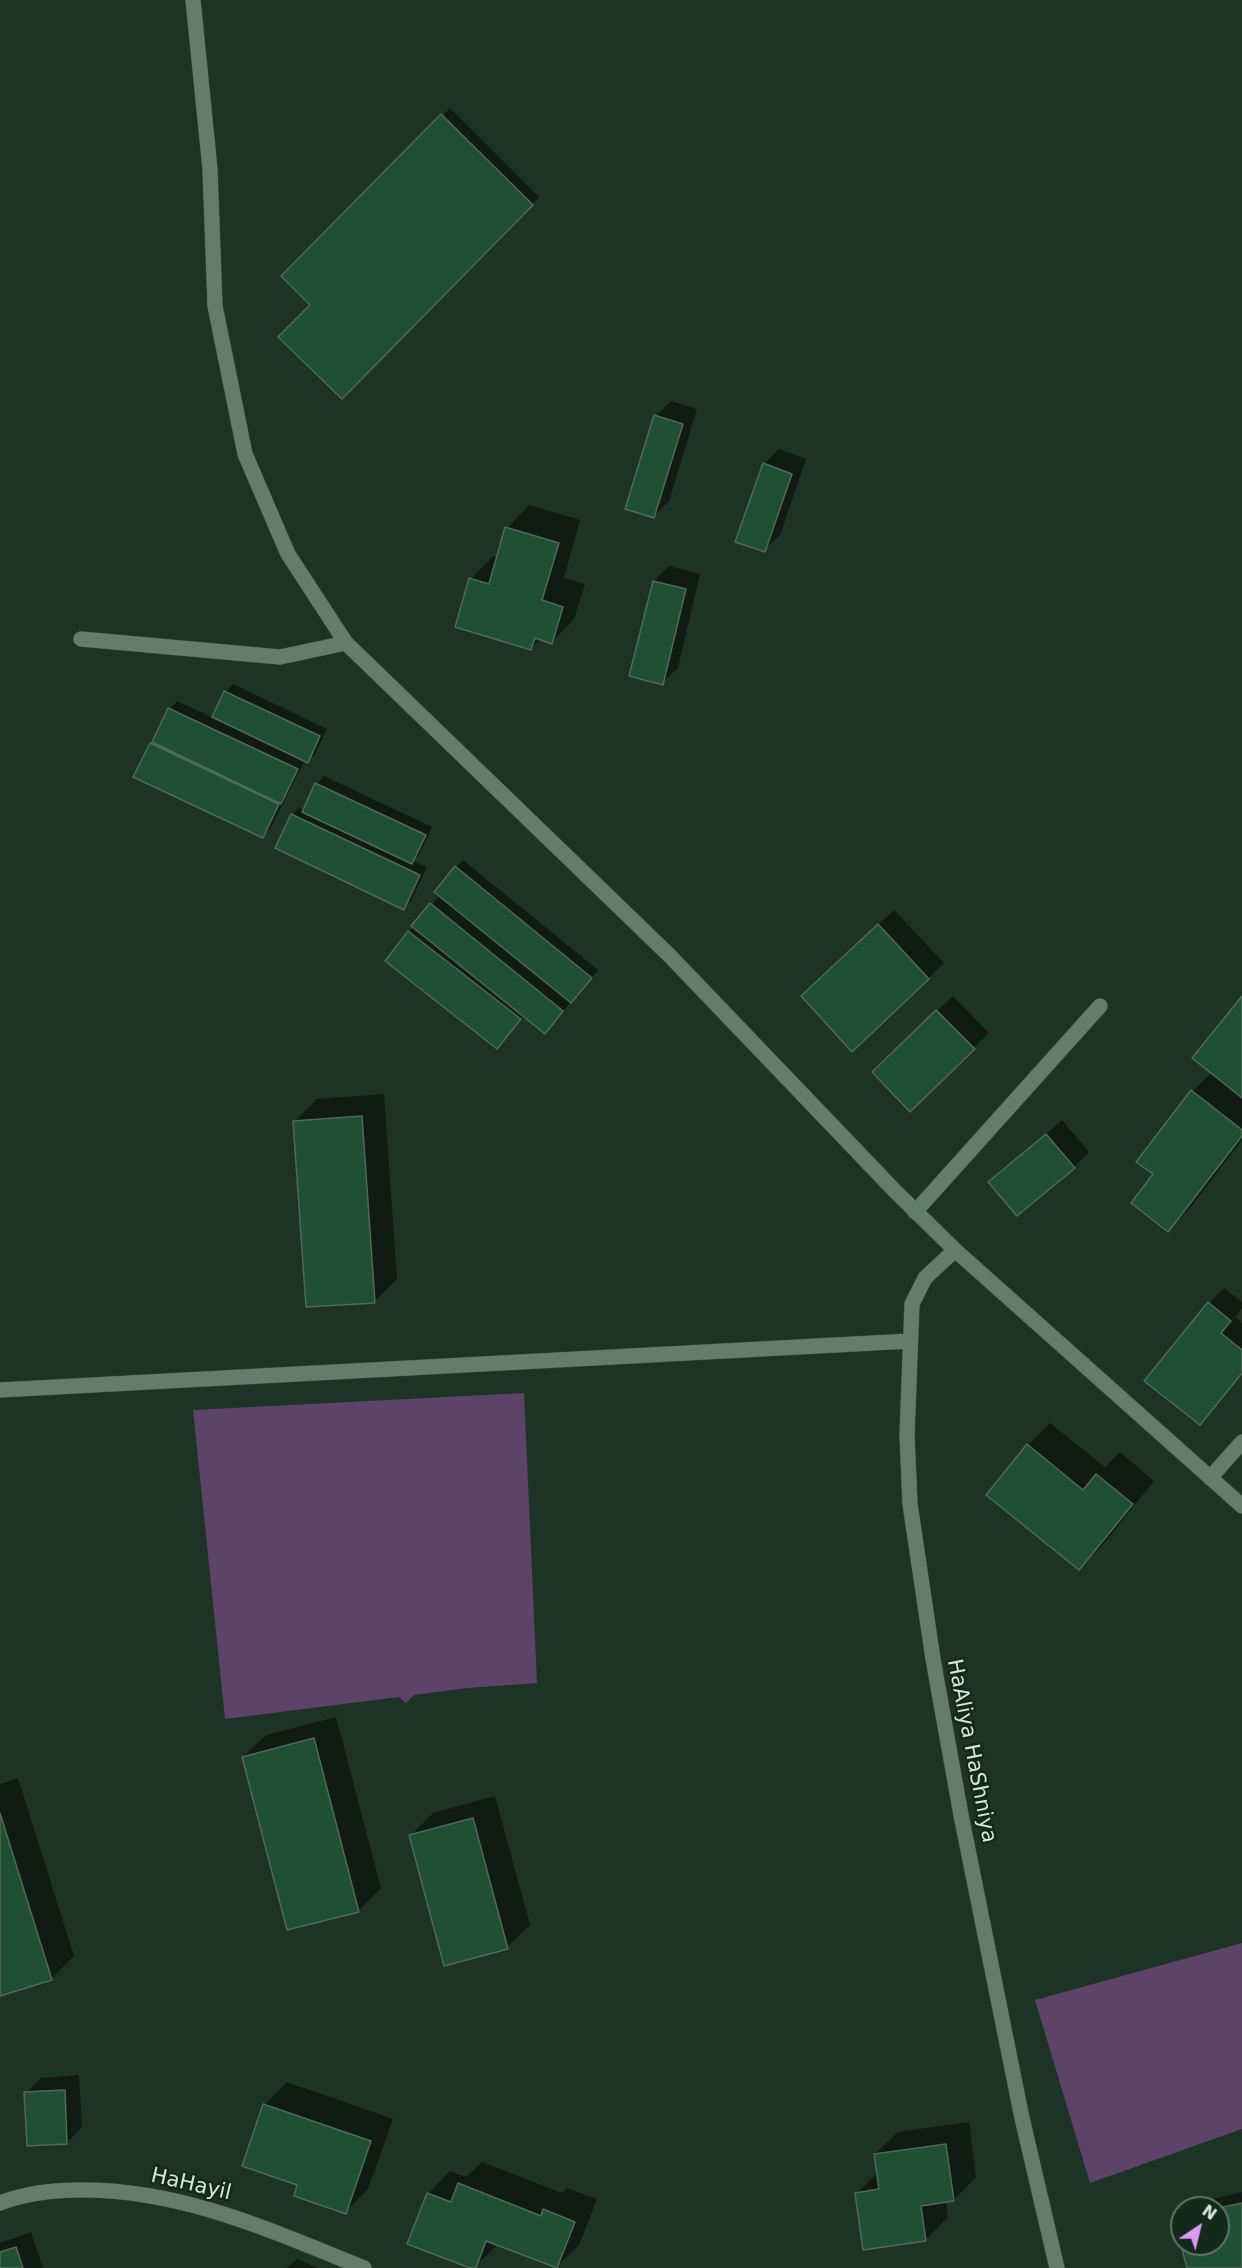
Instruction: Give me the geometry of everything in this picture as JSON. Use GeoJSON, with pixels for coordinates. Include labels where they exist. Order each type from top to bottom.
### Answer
{"type":"FeatureCollection","features":[{"type":"Feature","properties":{"kind":"street"},"geometry":{"type":"LineString","coordinates":[[193,0],[210,170],[215,306],[245,454],[288,554],[346,643],[654,939],[915,1212],[1242,1506]]}},
{"type":"Feature","properties":{"kind":"street"},"geometry":{"type":"LineString","coordinates":[[81,639],[280,657],[346,643]]}},
{"type":"Feature","properties":{"kind":"street"},"geometry":{"type":"LineString","coordinates":[[915,1212],[1100,1006]]}},
{"type":"Feature","properties":{"kind":"street","name":"HaAliya HaShniya"},"geometry":{"type":"LineString","coordinates":[[955,1250],[925,1278],[912,1304],[907,1434],[910,1504],[933,1659],[1022,2118],[1057,2268]]}},
{"type":"Feature","properties":{"kind":"street"},"geometry":{"type":"LineString","coordinates":[[0,1390],[910,1341]]}},
{"type":"Feature","properties":{"kind":"street"},"geometry":{"type":"LineString","coordinates":[[1210,1478],[1242,1442]]}},
{"type":"Feature","properties":{"kind":"street","name":"HaHayil"},"geometry":{"type":"LineString","coordinates":[[0,2203],[49,2190],[102,2190],[171,2198],[236,2217],[364,2268]]}},
{"type":"Feature","properties":{"kind":"shaded area"},"geometry":{"type":"Polygon","coordinates":[[[524,1393],[537,1683],[414,1695],[406,1703],[399,1697],[225,1719],[193,1410],[524,1393]]]}},
{"type":"Feature","properties":{"kind":"shaded area"},"geometry":{"type":"Polygon","coordinates":[[[1242,1943],[1242,2129],[1090,2183],[1035,2000],[1242,1943]]]}},
{"type":"Feature","properties":{"kind":"building"},"geometry":{"type":"Polygon","coordinates":[[[441,114],[533,205],[342,399],[278,337],[310,305],[281,276],[441,114]]]}},
{"type":"Feature","properties":{"kind":"building"},"geometry":{"type":"Polygon","coordinates":[[[654,415],[683,424],[654,518],[625,509],[654,415]]]}},
{"type":"Feature","properties":{"kind":"building"},"geometry":{"type":"Polygon","coordinates":[[[763,463],[792,474],[765,552],[735,542],[763,463]]]}},
{"type":"Feature","properties":{"kind":"building"},"geometry":{"type":"Polygon","coordinates":[[[505,527],[559,543],[542,600],[563,607],[552,644],[535,638],[531,650],[455,627],[469,578],[489,584],[505,527]]]}},
{"type":"Feature","properties":{"kind":"building"},"geometry":{"type":"Polygon","coordinates":[[[653,581],[686,589],[663,685],[629,676],[653,581]]]}},
{"type":"Feature","properties":{"kind":"building"},"geometry":{"type":"Polygon","coordinates":[[[224,691],[320,736],[308,763],[212,717],[224,691]]]}},
{"type":"Feature","properties":{"kind":"building"},"geometry":{"type":"Polygon","coordinates":[[[168,708],[298,769],[281,804],[152,742],[168,708]]]}},
{"type":"Feature","properties":{"kind":"building"},"geometry":{"type":"Polygon","coordinates":[[[150,743],[279,804],[263,838],[133,777],[150,743]]]}},
{"type":"Feature","properties":{"kind":"building"},"geometry":{"type":"Polygon","coordinates":[[[315,783],[426,835],[412,864],[302,812],[315,783]]]}},
{"type":"Feature","properties":{"kind":"building"},"geometry":{"type":"Polygon","coordinates":[[[291,814],[420,875],[404,910],[275,848],[291,814]]]}},
{"type":"Feature","properties":{"kind":"building"},"geometry":{"type":"Polygon","coordinates":[[[455,866],[592,978],[571,1003],[434,892],[455,866]]]}},
{"type":"Feature","properties":{"kind":"building"},"geometry":{"type":"Polygon","coordinates":[[[430,903],[563,1011],[545,1034],[411,926],[430,903]]]}},
{"type":"Feature","properties":{"kind":"building"},"geometry":{"type":"Polygon","coordinates":[[[878,924],[929,979],[852,1052],[801,996],[878,924]]]}},
{"type":"Feature","properties":{"kind":"building"},"geometry":{"type":"Polygon","coordinates":[[[408,931],[521,1019],[497,1049],[385,961],[408,931]]]}},
{"type":"Feature","properties":{"kind":"building"},"geometry":{"type":"Polygon","coordinates":[[[1242,996],[1242,1098],[1192,1058],[1242,996]]]}},
{"type":"Feature","properties":{"kind":"building"},"geometry":{"type":"Polygon","coordinates":[[[936,1010],[975,1049],[910,1112],[872,1072],[936,1010]]]}},
{"type":"Feature","properties":{"kind":"building"},"geometry":{"type":"Polygon","coordinates":[[[1191,1090],[1242,1130],[1242,1136],[1168,1232],[1131,1203],[1153,1174],[1136,1162],[1191,1090]]]}},
{"type":"Feature","properties":{"kind":"building"},"geometry":{"type":"Polygon","coordinates":[[[362,1116],[375,1303],[306,1307],[293,1121],[362,1116]]]}},
{"type":"Feature","properties":{"kind":"building"},"geometry":{"type":"Polygon","coordinates":[[[1046,1134],[1075,1168],[1017,1216],[988,1182],[1046,1134]]]}},
{"type":"Feature","properties":{"kind":"building"},"geometry":{"type":"Polygon","coordinates":[[[1208,1302],[1231,1321],[1221,1333],[1242,1350],[1242,1373],[1200,1425],[1144,1381],[1208,1302]]]}},
{"type":"Feature","properties":{"kind":"building"},"geometry":{"type":"Polygon","coordinates":[[[1027,1444],[1083,1490],[1096,1474],[1133,1504],[1079,1570],[986,1495],[1027,1444]]]}},
{"type":"Feature","properties":{"kind":"building"},"geometry":{"type":"Polygon","coordinates":[[[314,1738],[359,1912],[287,1930],[242,1757],[314,1738]]]}},
{"type":"Feature","properties":{"kind":"building"},"geometry":{"type":"Polygon","coordinates":[[[0,1813],[52,1980],[0,1996],[0,1813]]]}},
{"type":"Feature","properties":{"kind":"building"},"geometry":{"type":"Polygon","coordinates":[[[473,1818],[508,1949],[444,1966],[409,1835],[473,1818]]]}},
{"type":"Feature","properties":{"kind":"building"},"geometry":{"type":"Polygon","coordinates":[[[65,2090],[67,2144],[27,2146],[24,2092],[65,2090]]]}},
{"type":"Feature","properties":{"kind":"building"},"geometry":{"type":"Polygon","coordinates":[[[263,2104],[371,2141],[346,2214],[294,2196],[297,2185],[242,2166],[263,2104]]]}},
{"type":"Feature","properties":{"kind":"building"},"geometry":{"type":"Polygon","coordinates":[[[946,2144],[954,2201],[921,2206],[926,2241],[863,2250],[855,2193],[879,2189],[874,2154],[946,2144]]]}},
{"type":"Feature","properties":{"kind":"building"},"geometry":{"type":"Polygon","coordinates":[[[458,2183],[541,2216],[543,2209],[575,2222],[557,2268],[486,2241],[476,2268],[470,2268],[407,2244],[427,2193],[451,2202],[458,2183]]]}},
{"type":"Feature","properties":{"kind":"building"},"geometry":{"type":"Polygon","coordinates":[[[1242,2203],[1242,2268],[1187,2268],[1184,2256],[1230,2256],[1230,2206],[1242,2203]]]}},
{"type":"Feature","properties":{"kind":"building"},"geometry":{"type":"Polygon","coordinates":[[[16,2247],[23,2268],[0,2268],[0,2252],[16,2247]]]}}]}
